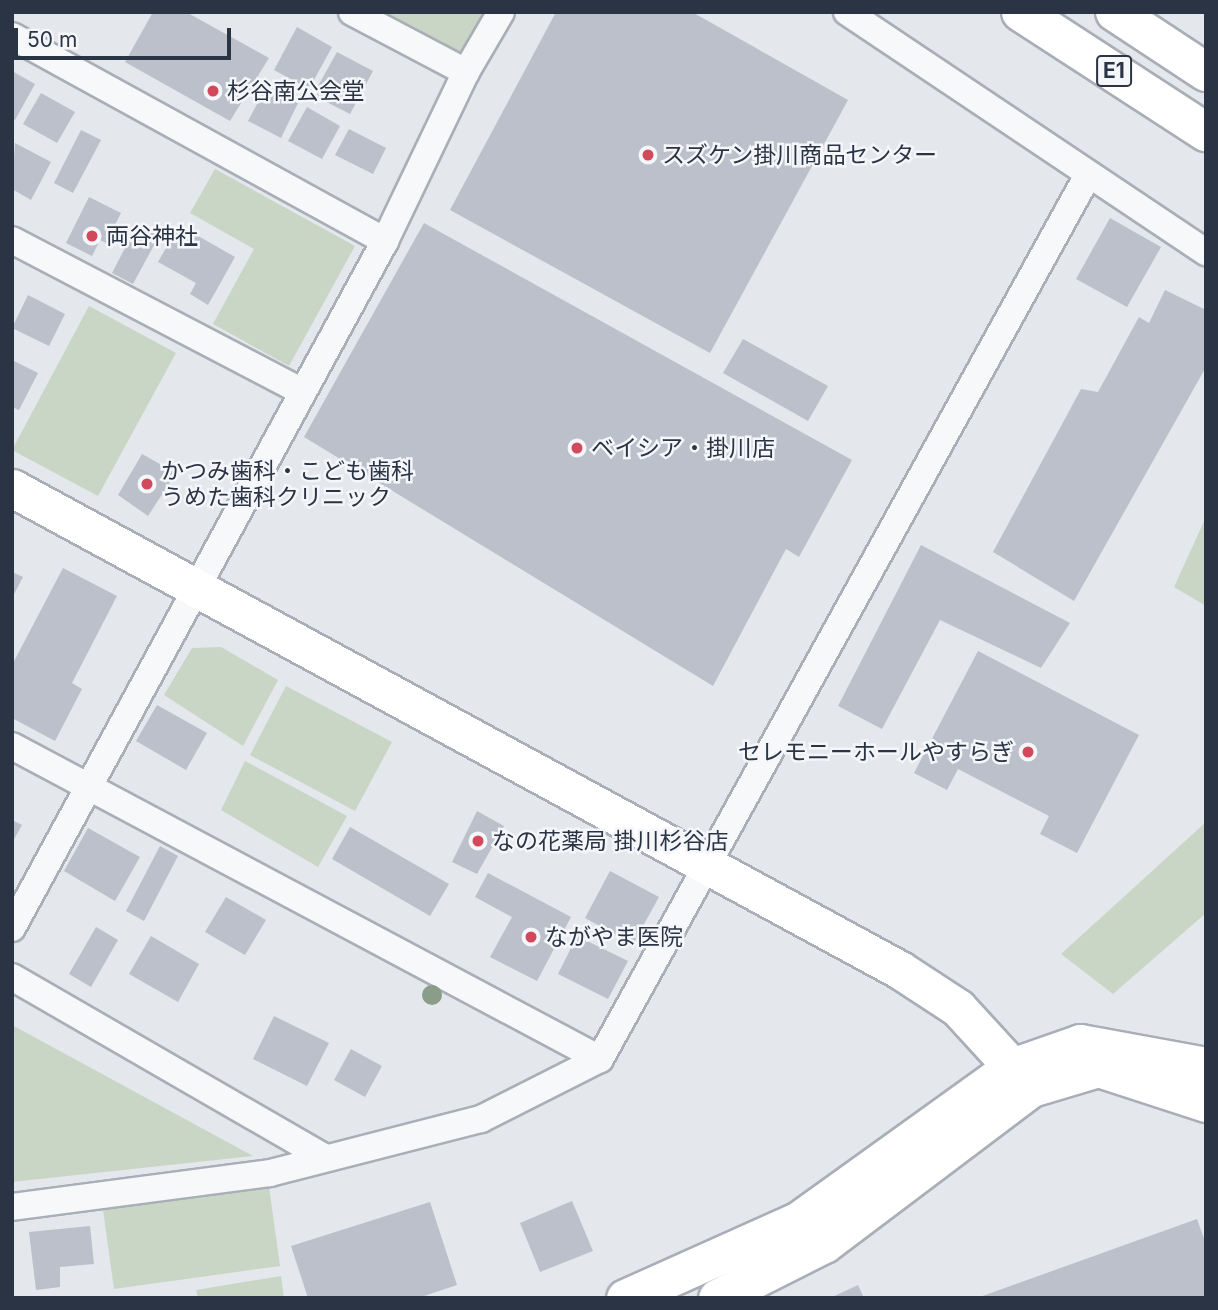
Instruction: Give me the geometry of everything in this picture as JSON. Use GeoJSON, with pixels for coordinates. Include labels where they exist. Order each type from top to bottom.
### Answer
{"type":"FeatureCollection","features":[{"type":"Feature","properties":{"kind":"highway","name":"E1"},"geometry":{"type":"LineString","coordinates":[[1021,12],[1206,132]]}},
{"type":"Feature","properties":{"kind":"highway","name":"E1"},"geometry":{"type":"LineString","coordinates":[[1115,12],[1206,72]]}},
{"type":"Feature","properties":{"kind":"street"},"geometry":{"type":"LineString","coordinates":[[352,12],[466,72]]}},
{"type":"Feature","properties":{"kind":"street"},"geometry":{"type":"LineString","coordinates":[[12,928],[90,788],[301,391],[385,241],[466,72],[501,12]]}},
{"type":"Feature","properties":{"kind":"street"},"geometry":{"type":"LineString","coordinates":[[847,12],[1206,252]]}},
{"type":"Feature","properties":{"kind":"street"},"geometry":{"type":"LineString","coordinates":[[12,36],[385,241]]}},
{"type":"Feature","properties":{"kind":"street"},"geometry":{"type":"LineString","coordinates":[[12,1207],[270,1173],[481,1119],[600,1059],[710,865],[1088,175]]}},
{"type":"Feature","properties":{"kind":"street"},"geometry":{"type":"LineString","coordinates":[[12,240],[301,391]]}},
{"type":"Feature","properties":{"kind":"street"},"geometry":{"type":"LineString","coordinates":[[12,488],[198,586],[900,970],[958,1008],[1012,1067]]}},
{"type":"Feature","properties":{"kind":"street"},"geometry":{"type":"LineString","coordinates":[[12,746],[600,1059]]}},
{"type":"Feature","properties":{"kind":"street"},"geometry":{"type":"LineString","coordinates":[[12,977],[326,1158]]}},
{"type":"Feature","properties":{"kind":"street"},"geometry":{"type":"LineString","coordinates":[[625,1298],[799,1220],[1012,1067],[1080,1043],[1206,1066]]}},
{"type":"Feature","properties":{"kind":"street"},"geometry":{"type":"LineString","coordinates":[[717,1298],[824,1244],[1031,1088],[1098,1068],[1206,1102]]}},
{"type":"Feature","properties":{"kind":"green space"},"geometry":{"type":"Polygon","coordinates":[[[361,12],[489,12],[458,68],[361,12]]]}},
{"type":"Feature","properties":{"kind":"green space"},"geometry":{"type":"Polygon","coordinates":[[[215,169],[355,246],[289,366],[213,324],[254,249],[190,213],[215,169]]]}},
{"type":"Feature","properties":{"kind":"green space"},"geometry":{"type":"Polygon","coordinates":[[[89,306],[176,353],[98,496],[12,450],[89,306]]]}},
{"type":"Feature","properties":{"kind":"green space"},"geometry":{"type":"Polygon","coordinates":[[[1206,517],[1206,606],[1174,587],[1206,517]]]}},
{"type":"Feature","properties":{"kind":"green space"},"geometry":{"type":"Polygon","coordinates":[[[221,647],[278,680],[243,746],[164,695],[192,648],[221,647]]]}},
{"type":"Feature","properties":{"kind":"green space"},"geometry":{"type":"Polygon","coordinates":[[[286,686],[392,742],[355,811],[250,755],[286,686]]]}},
{"type":"Feature","properties":{"kind":"green space"},"geometry":{"type":"Polygon","coordinates":[[[245,761],[347,816],[318,867],[221,810],[245,761]]]}},
{"type":"Feature","properties":{"kind":"green space"},"geometry":{"type":"Polygon","coordinates":[[[1206,822],[1206,913],[1113,994],[1061,954],[1206,822]]]}},
{"type":"Feature","properties":{"kind":"green space"},"geometry":{"type":"Polygon","coordinates":[[[12,1025],[253,1156],[12,1182],[12,1025]]]}},
{"type":"Feature","properties":{"kind":"green space"},"geometry":{"type":"Polygon","coordinates":[[[269,1187],[280,1266],[114,1289],[103,1210],[269,1187]]]}},
{"type":"Feature","properties":{"kind":"green space"},"geometry":{"type":"Polygon","coordinates":[[[281,1276],[284,1298],[198,1298],[196,1290],[281,1276]]]}},
{"type":"Feature","properties":{"kind":"building","name":"杉谷南公会堂"},"geometry":{"type":"Polygon","coordinates":[[[153,12],[186,12],[269,58],[230,121],[125,62],[153,12]]]}},
{"type":"Feature","properties":{"kind":"building","name":"スズケン掛川商品センター"},"geometry":{"type":"Polygon","coordinates":[[[556,12],[692,12],[848,100],[710,353],[450,210],[556,12]]]}},
{"type":"Feature","properties":{"kind":"building"},"geometry":{"type":"Polygon","coordinates":[[[297,27],[332,47],[309,89],[274,70],[297,27]]]}},
{"type":"Feature","properties":{"kind":"building"},"geometry":{"type":"Polygon","coordinates":[[[337,52],[373,71],[350,114],[313,95],[337,52]]]}},
{"type":"Feature","properties":{"kind":"building"},"geometry":{"type":"Polygon","coordinates":[[[12,71],[35,84],[15,120],[12,119],[12,71]]]}},
{"type":"Feature","properties":{"kind":"building"},"geometry":{"type":"Polygon","coordinates":[[[266,87],[298,103],[281,138],[248,121],[266,87]]]}},
{"type":"Feature","properties":{"kind":"building"},"geometry":{"type":"Polygon","coordinates":[[[41,93],[75,112],[57,143],[23,124],[41,93]]]}},
{"type":"Feature","properties":{"kind":"building"},"geometry":{"type":"Polygon","coordinates":[[[307,107],[340,126],[322,159],[288,141],[307,107]]]}},
{"type":"Feature","properties":{"kind":"building"},"geometry":{"type":"Polygon","coordinates":[[[349,129],[386,148],[373,174],[335,155],[349,129]]]}},
{"type":"Feature","properties":{"kind":"building"},"geometry":{"type":"Polygon","coordinates":[[[81,130],[101,140],[73,193],[54,183],[81,130]]]}},
{"type":"Feature","properties":{"kind":"building"},"geometry":{"type":"Polygon","coordinates":[[[15,143],[51,162],[31,200],[12,189],[15,143]]]}},
{"type":"Feature","properties":{"kind":"building"},"geometry":{"type":"Polygon","coordinates":[[[89,197],[121,213],[106,243],[100,240],[92,256],[66,243],[89,197]]]}},
{"type":"Feature","properties":{"kind":"building"},"geometry":{"type":"Polygon","coordinates":[[[1110,218],[1161,247],[1127,307],[1076,279],[1110,218]]]}},
{"type":"Feature","properties":{"kind":"building"},"geometry":{"type":"Polygon","coordinates":[[[138,223],[160,234],[133,284],[112,273],[138,223]]]}},
{"type":"Feature","properties":{"kind":"building","name":"ベイシア・掛川店"},"geometry":{"type":"Polygon","coordinates":[[[424,223],[852,460],[799,557],[786,549],[713,686],[304,437],[424,223]]]}},
{"type":"Feature","properties":{"kind":"building"},"geometry":{"type":"Polygon","coordinates":[[[179,225],[235,257],[208,305],[190,294],[196,283],[158,262],[179,225]]]}},
{"type":"Feature","properties":{"kind":"building"},"geometry":{"type":"Polygon","coordinates":[[[1165,290],[1206,310],[1206,367],[1074,601],[993,552],[1081,389],[1098,392],[1139,317],[1149,323],[1165,290]]]}},
{"type":"Feature","properties":{"kind":"building"},"geometry":{"type":"Polygon","coordinates":[[[28,295],[65,314],[49,346],[12,328],[28,295]]]}},
{"type":"Feature","properties":{"kind":"building"},"geometry":{"type":"Polygon","coordinates":[[[743,339],[828,386],[808,421],[723,373],[743,339]]]}},
{"type":"Feature","properties":{"kind":"building"},"geometry":{"type":"Polygon","coordinates":[[[12,360],[38,373],[19,410],[12,407],[12,360]]]}},
{"type":"Feature","properties":{"kind":"building","name":"かつみ歯科・こども歯科 うめた歯科クリニック"},"geometry":{"type":"Polygon","coordinates":[[[142,454],[176,473],[148,516],[118,495],[142,454]]]}},
{"type":"Feature","properties":{"kind":"building"},"geometry":{"type":"Polygon","coordinates":[[[921,545],[1070,623],[1041,668],[940,620],[882,729],[838,706],[921,545]]]}},
{"type":"Feature","properties":{"kind":"building"},"geometry":{"type":"Polygon","coordinates":[[[63,568],[117,596],[72,683],[82,689],[55,741],[12,718],[12,665],[63,568]]]}},
{"type":"Feature","properties":{"kind":"building"},"geometry":{"type":"Polygon","coordinates":[[[12,572],[23,577],[12,598],[12,572]]]}},
{"type":"Feature","properties":{"kind":"building","name":"セレモニーホールやすらぎ"},"geometry":{"type":"Polygon","coordinates":[[[978,651],[1139,735],[1077,853],[1040,834],[1049,816],[958,769],[947,790],[914,773],[978,651]]]}},
{"type":"Feature","properties":{"kind":"building"},"geometry":{"type":"Polygon","coordinates":[[[157,705],[207,733],[186,770],[136,741],[157,705]]]}},
{"type":"Feature","properties":{"kind":"building"},"geometry":{"type":"Polygon","coordinates":[[[477,811],[504,826],[477,874],[452,862],[477,811]]]}},
{"type":"Feature","properties":{"kind":"building"},"geometry":{"type":"Polygon","coordinates":[[[12,820],[22,825],[12,843],[12,820]]]}},
{"type":"Feature","properties":{"kind":"building"},"geometry":{"type":"Polygon","coordinates":[[[350,827],[449,884],[430,916],[332,859],[350,827]]]}},
{"type":"Feature","properties":{"kind":"building"},"geometry":{"type":"Polygon","coordinates":[[[88,828],[140,857],[115,901],[64,871],[88,828]]]}},
{"type":"Feature","properties":{"kind":"building"},"geometry":{"type":"Polygon","coordinates":[[[160,846],[178,856],[144,921],[126,911],[160,846]]]}},
{"type":"Feature","properties":{"kind":"building"},"geometry":{"type":"Polygon","coordinates":[[[610,871],[659,897],[633,944],[585,918],[610,871]]]}},
{"type":"Feature","properties":{"kind":"building","name":"ながやま医院"},"geometry":{"type":"Polygon","coordinates":[[[488,873],[571,917],[537,981],[490,957],[512,917],[475,897],[488,873]]]}},
{"type":"Feature","properties":{"kind":"building"},"geometry":{"type":"Polygon","coordinates":[[[226,897],[266,920],[245,955],[205,932],[226,897]]]}},
{"type":"Feature","properties":{"kind":"building"},"geometry":{"type":"Polygon","coordinates":[[[96,927],[118,940],[91,987],[69,974],[96,927]]]}},
{"type":"Feature","properties":{"kind":"building"},"geometry":{"type":"Polygon","coordinates":[[[151,936],[199,964],[178,1002],[129,974],[151,936]]]}},
{"type":"Feature","properties":{"kind":"building"},"geometry":{"type":"Polygon","coordinates":[[[577,936],[628,961],[608,999],[558,974],[577,936]]]}},
{"type":"Feature","properties":{"kind":"building"},"geometry":{"type":"Polygon","coordinates":[[[274,1016],[329,1043],[307,1086],[253,1059],[274,1016]]]}},
{"type":"Feature","properties":{"kind":"building"},"geometry":{"type":"Polygon","coordinates":[[[351,1049],[382,1066],[365,1097],[334,1080],[351,1049]]]}},
{"type":"Feature","properties":{"kind":"building"},"geometry":{"type":"Polygon","coordinates":[[[572,1201],[593,1251],[540,1272],[520,1223],[572,1201]]]}},
{"type":"Feature","properties":{"kind":"building"},"geometry":{"type":"Polygon","coordinates":[[[430,1202],[457,1285],[418,1298],[308,1298],[291,1246],[430,1202]]]}},
{"type":"Feature","properties":{"kind":"building"},"geometry":{"type":"Polygon","coordinates":[[[1197,1219],[1206,1244],[1206,1298],[977,1298],[1197,1219]]]}},
{"type":"Feature","properties":{"kind":"building"},"geometry":{"type":"Polygon","coordinates":[[[90,1226],[94,1264],[60,1267],[60,1287],[36,1290],[29,1232],[90,1226]]]}},
{"type":"Feature","properties":{"kind":"building"},"geometry":{"type":"Polygon","coordinates":[[[858,1285],[864,1298],[830,1298],[858,1285]]]}},
{"type":"Feature","properties":{"kind":"place","name":"杉谷南公会堂"},"geometry":{"type":"Point","coordinates":[213,91]}},
{"type":"Feature","properties":{"kind":"place","name":"スズケン掛川商品センター"},"geometry":{"type":"Point","coordinates":[648,155]}},
{"type":"Feature","properties":{"kind":"place","name":"両谷神社"},"geometry":{"type":"Point","coordinates":[92,236]}},
{"type":"Feature","properties":{"kind":"place","name":"ベイシア・掛川店"},"geometry":{"type":"Point","coordinates":[577,448]}},
{"type":"Feature","properties":{"kind":"place","name":"かつみ歯科・こども歯科 うめた歯科クリニック"},"geometry":{"type":"Point","coordinates":[147,484]}},
{"type":"Feature","properties":{"kind":"place","name":"セレモニーホールやすらぎ"},"geometry":{"type":"Point","coordinates":[1028,752]}},
{"type":"Feature","properties":{"kind":"place","name":"なの花薬局 掛川杉谷店"},"geometry":{"type":"Point","coordinates":[478,841]}},
{"type":"Feature","properties":{"kind":"place","name":"ながやま医院"},"geometry":{"type":"Point","coordinates":[531,937]}}]}
